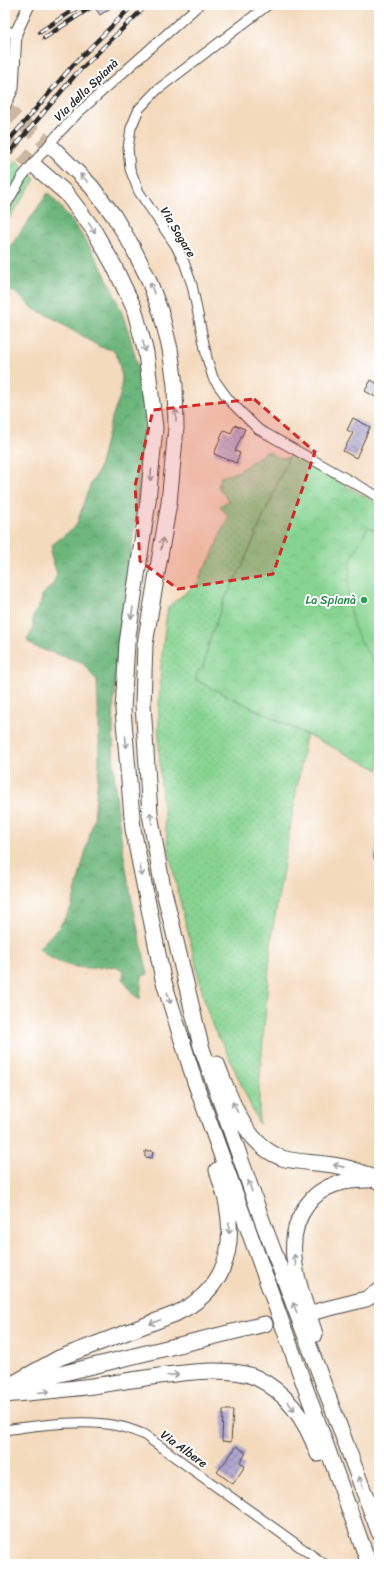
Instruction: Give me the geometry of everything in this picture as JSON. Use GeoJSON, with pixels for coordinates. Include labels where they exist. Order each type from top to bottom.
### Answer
{"type":"FeatureCollection","features":[{"type":"Feature","properties":{"kind":"highway"},"geometry":{"type":"LineString","coordinates":[[53,148],[91,186],[114,216],[148,278],[161,313],[170,349],[175,385],[176,428],[170,496],[145,644],[144,697],[150,814],[162,883],[203,1053],[262,1220],[379,1532]]}},
{"type":"Feature","properties":{"kind":"highway"},"geometry":{"type":"LineString","coordinates":[[37,168],[66,193],[93,228],[113,264],[134,308],[146,353],[155,428],[148,501],[127,643],[123,710],[132,829],[163,979],[195,1082],[369,1564]]}},
{"type":"Feature","properties":{"kind":"highway"},"geometry":{"type":"LineString","coordinates":[[162,883],[211,1048],[232,1102],[248,1132],[266,1150],[284,1158],[341,1166],[377,1181]]}},
{"type":"Feature","properties":{"kind":"highway"},"geometry":{"type":"LineString","coordinates":[[5,1388],[59,1358],[191,1307],[213,1285],[223,1268],[228,1248],[230,1228],[227,1204],[195,1082]]}},
{"type":"Feature","properties":{"kind":"highway"},"geometry":{"type":"LineString","coordinates":[[352,1459],[298,1278],[293,1244],[296,1224],[302,1211],[314,1195],[332,1184],[352,1180],[377,1181]]}},
{"type":"Feature","properties":{"kind":"highway"},"geometry":{"type":"LineString","coordinates":[[318,1311],[366,1299],[379,1291]]}},
{"type":"Feature","properties":{"kind":"highway"},"geometry":{"type":"LineString","coordinates":[[5,1392],[56,1375],[265,1324]]}},
{"type":"Feature","properties":{"kind":"highway"},"geometry":{"type":"LineString","coordinates":[[5,1395],[69,1389],[210,1371],[234,1371],[257,1378],[284,1396],[301,1417],[313,1438],[325,1472],[356,1529]]}},
{"type":"Feature","properties":{"kind":"street"},"geometry":{"type":"LineString","coordinates":[[5,105],[13,88],[10,32],[29,5]]}},
{"type":"Feature","properties":{"kind":"street","name":"Via della Spianà"},"geometry":{"type":"LineString","coordinates":[[5,207],[22,177],[72,118],[198,5]]}},
{"type":"Feature","properties":{"kind":"street","name":"Via Sogare"},"geometry":{"type":"LineString","coordinates":[[268,5],[157,90],[139,109],[131,128],[128,148],[130,169],[139,192],[176,246],[184,262],[192,285],[206,358],[213,378],[229,400],[258,429],[379,497]]}},
{"type":"Feature","properties":{"kind":"street","name":"Via Albere"},"geometry":{"type":"LineString","coordinates":[[5,1430],[64,1424],[98,1424],[121,1426],[143,1434],[324,1564]]}},
{"type":"Feature","properties":{"kind":"highlighted area"},"geometry":{"type":"Polygon","coordinates":[[[254,399],[315,452],[297,500],[273,574],[178,589],[140,561],[135,486],[153,410],[254,399]]]}},
{"type":"Feature","properties":{"kind":"green space"},"geometry":{"type":"Polygon","coordinates":[[[16,160],[35,179],[5,225],[5,174],[16,160]]]}},
{"type":"Feature","properties":{"kind":"green space"},"geometry":{"type":"Polygon","coordinates":[[[48,193],[69,217],[87,243],[117,300],[128,330],[142,393],[145,425],[144,464],[121,627],[113,724],[115,787],[123,850],[134,912],[148,974],[142,976],[140,999],[133,994],[123,979],[124,971],[117,967],[109,966],[86,968],[71,966],[50,958],[39,948],[59,927],[71,908],[94,818],[99,764],[99,728],[97,681],[88,669],[81,662],[35,647],[27,641],[33,629],[33,617],[41,602],[42,595],[53,584],[57,574],[51,555],[52,545],[76,526],[90,485],[98,472],[111,420],[120,396],[122,377],[117,356],[113,350],[100,347],[59,321],[34,309],[15,292],[5,291],[5,254],[48,193]]]}},
{"type":"Feature","properties":{"kind":"green space"},"geometry":{"type":"Polygon","coordinates":[[[265,452],[270,452],[276,457],[288,458],[243,565],[224,601],[209,642],[203,669],[197,673],[196,680],[306,735],[272,933],[259,1087],[259,1124],[210,1018],[182,910],[170,854],[164,816],[161,790],[159,712],[164,633],[168,607],[198,583],[202,571],[211,558],[223,528],[227,523],[228,516],[220,506],[228,501],[219,488],[221,477],[239,471],[265,452]]]}},
{"type":"Feature","properties":{"kind":"green space"},"geometry":{"type":"Polygon","coordinates":[[[291,452],[316,469],[379,504],[379,770],[196,680],[197,673],[203,668],[209,642],[224,601],[243,565],[291,452]]]}},
{"type":"Feature","properties":{"kind":"green space","name":"La Spianà"},"geometry":{"type":"Polygon","coordinates":[[[368,527],[379,533],[379,667],[364,647],[358,636],[350,613],[348,588],[350,562],[368,527]]]}},
{"type":"Feature","properties":{"kind":"building"},"geometry":{"type":"Polygon","coordinates":[[[102,5],[115,5],[100,15],[96,9],[102,5]]]}},
{"type":"Feature","properties":{"kind":"building"},"geometry":{"type":"Polygon","coordinates":[[[371,380],[379,385],[379,399],[365,391],[371,380]]]}},
{"type":"Feature","properties":{"kind":"building"},"geometry":{"type":"Polygon","coordinates":[[[353,418],[370,427],[356,458],[343,451],[353,433],[347,430],[353,418]]]}},
{"type":"Feature","properties":{"kind":"building"},"geometry":{"type":"Polygon","coordinates":[[[235,425],[245,429],[235,451],[240,453],[236,463],[214,454],[224,430],[231,433],[235,425]]]}},
{"type":"Feature","properties":{"kind":"building"},"geometry":{"type":"Polygon","coordinates":[[[379,841],[379,860],[374,859],[379,841]]]}},
{"type":"Feature","properties":{"kind":"building"},"geometry":{"type":"Polygon","coordinates":[[[145,1151],[153,1151],[152,1158],[145,1157],[145,1151]]]}},
{"type":"Feature","properties":{"kind":"building"},"geometry":{"type":"Polygon","coordinates":[[[223,1410],[233,1410],[231,1442],[222,1441],[223,1410]]]}},
{"type":"Feature","properties":{"kind":"building"},"geometry":{"type":"Polygon","coordinates":[[[237,1446],[245,1452],[245,1455],[240,1462],[245,1466],[233,1484],[217,1472],[237,1446]]]}},
{"type":"Feature","properties":{"kind":"tunnel"},"geometry":{"type":"LineString","coordinates":[[5,109],[53,148]]}},
{"type":"Feature","properties":{"kind":"tunnel"},"geometry":{"type":"LineString","coordinates":[[5,140],[37,168]]}},
{"type":"Feature","properties":{"kind":"railway"},"geometry":{"type":"LineString","coordinates":[[40,32],[81,5]]}},
{"type":"Feature","properties":{"kind":"railway"},"geometry":{"type":"LineString","coordinates":[[44,38],[94,5]]}},
{"type":"Feature","properties":{"kind":"railway"},"geometry":{"type":"LineString","coordinates":[[5,145],[73,65],[133,5]]}},
{"type":"Feature","properties":{"kind":"railway"},"geometry":{"type":"LineString","coordinates":[[5,158],[76,74],[147,5]]}},
{"type":"Feature","properties":{"kind":"place","name":"La Spianà"},"geometry":{"type":"Point","coordinates":[364,600]}}]}
